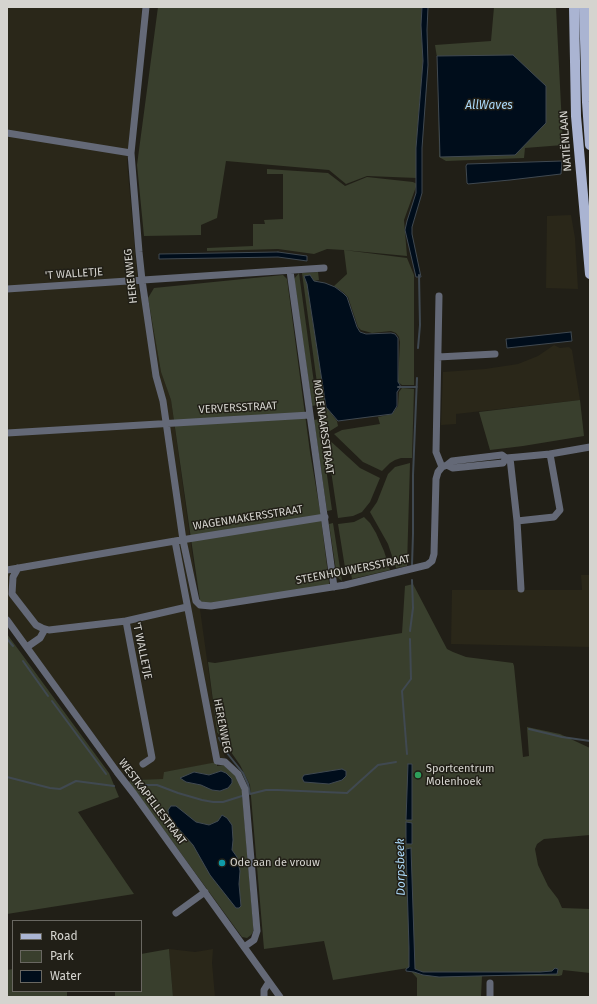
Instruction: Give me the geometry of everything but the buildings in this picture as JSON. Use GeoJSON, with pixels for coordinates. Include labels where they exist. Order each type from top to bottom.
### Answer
{"type":"FeatureCollection","features":[{"type":"Feature","properties":{"kind":"main road","name":"NATIËNLAAN"},"geometry":{"type":"LineString","coordinates":[[574,7],[576,123],[590,274]]}},
{"type":"Feature","properties":{"kind":"main road"},"geometry":{"type":"LineString","coordinates":[[584,7],[590,145]]}},
{"type":"Feature","properties":{"kind":"street","name":"HERENWEG"},"geometry":{"type":"LineString","coordinates":[[146,7],[131,153],[142,280],[156,376],[164,401],[183,540],[194,595],[200,606]]}},
{"type":"Feature","properties":{"kind":"street"},"geometry":{"type":"LineString","coordinates":[[7,133],[131,153]]}},
{"type":"Feature","properties":{"kind":"street"},"geometry":{"type":"LineString","coordinates":[[142,280],[324,268]]}},
{"type":"Feature","properties":{"kind":"street","name":"MOLENAARSSTRAAT"},"geometry":{"type":"LineString","coordinates":[[290,271],[334,587]]}},
{"type":"Feature","properties":{"kind":"street","name":"'T WALLETJE"},"geometry":{"type":"LineString","coordinates":[[7,289],[142,280]]}},
{"type":"Feature","properties":{"kind":"street"},"geometry":{"type":"LineString","coordinates":[[439,296],[436,452],[444,466],[453,468],[496,464],[503,463],[508,458],[550,454],[590,447]]}},
{"type":"Feature","properties":{"kind":"street"},"geometry":{"type":"LineString","coordinates":[[438,357],[495,354]]}},
{"type":"Feature","properties":{"kind":"street","name":"VERVERSSTRAAT"},"geometry":{"type":"LineString","coordinates":[[167,423],[310,414]]}},
{"type":"Feature","properties":{"kind":"street"},"geometry":{"type":"LineString","coordinates":[[7,433],[167,423]]}},
{"type":"Feature","properties":{"kind":"street"},"geometry":{"type":"LineString","coordinates":[[517,522],[554,517],[560,510],[550,454]]}},
{"type":"Feature","properties":{"kind":"street"},"geometry":{"type":"LineString","coordinates":[[508,458],[517,522],[520,589]]}},
{"type":"Feature","properties":{"kind":"street","name":"STEENHOUWERSSTRAAT"},"geometry":{"type":"LineString","coordinates":[[200,606],[211,606],[334,587],[427,565],[432,561],[434,554],[436,479],[438,472],[444,466]]}},
{"type":"Feature","properties":{"kind":"street","name":"WAGENMAKERSSTRAAT"},"geometry":{"type":"LineString","coordinates":[[174,541],[325,517]]}},
{"type":"Feature","properties":{"kind":"street","name":"HERENWEG"},"geometry":{"type":"LineString","coordinates":[[174,541],[217,761],[225,762],[238,774],[245,789],[257,931],[254,940],[244,947]]}},
{"type":"Feature","properties":{"kind":"street"},"geometry":{"type":"LineString","coordinates":[[7,570],[174,541]]}},
{"type":"Feature","properties":{"kind":"street"},"geometry":{"type":"LineString","coordinates":[[18,568],[13,578],[12,594],[36,625],[45,629],[40,638],[27,647]]}},
{"type":"Feature","properties":{"kind":"street"},"geometry":{"type":"LineString","coordinates":[[126,621],[187,607]]}},
{"type":"Feature","properties":{"kind":"street","name":"WESTKAPELLESTRAAT"},"geometry":{"type":"LineString","coordinates":[[7,620],[280,997]]}},
{"type":"Feature","properties":{"kind":"street","name":"'T WALLETJE"},"geometry":{"type":"LineString","coordinates":[[45,629],[49,630],[126,621],[152,758],[143,764]]}},
{"type":"Feature","properties":{"kind":"street"},"geometry":{"type":"LineString","coordinates":[[176,913],[205,892]]}},
{"type":"Feature","properties":{"kind":"street"},"geometry":{"type":"LineString","coordinates":[[264,997],[264,990],[269,982]]}},
{"type":"Feature","properties":{"kind":"street"},"geometry":{"type":"LineString","coordinates":[[490,983],[490,997]]}},
{"type":"Feature","properties":{"kind":"shaded area"},"geometry":{"type":"Polygon","coordinates":[[[7,7],[142,7],[127,162],[139,295],[148,297],[161,372],[171,400],[217,732],[226,761],[164,772],[164,779],[131,780],[126,773],[123,774],[7,616],[7,7]]]}},
{"type":"Feature","properties":{"kind":"shaded area"},"geometry":{"type":"Polygon","coordinates":[[[571,215],[575,238],[578,289],[546,288],[547,216],[571,215]]]}},
{"type":"Feature","properties":{"kind":"shaded area"},"geometry":{"type":"Polygon","coordinates":[[[554,345],[560,348],[569,347],[572,350],[580,400],[456,414],[456,424],[441,425],[443,372],[485,369],[518,364],[538,356],[554,345]]]}},
{"type":"Feature","properties":{"kind":"shaded area"},"geometry":{"type":"Polygon","coordinates":[[[581,575],[590,575],[590,647],[451,644],[452,590],[582,590],[581,575]]]}},
{"type":"Feature","properties":{"kind":"shaded area"},"geometry":{"type":"Polygon","coordinates":[[[169,949],[195,952],[213,949],[212,963],[215,997],[173,997],[169,949]]]}},
{"type":"Feature","properties":{"kind":"green space"},"geometry":{"type":"Polygon","coordinates":[[[158,7],[422,7],[421,25],[423,61],[416,148],[417,178],[367,176],[346,184],[329,170],[226,161],[217,218],[201,225],[201,235],[144,236],[137,165],[158,7]]]}},
{"type":"Feature","properties":{"kind":"green space","name":"AllWaves"},"geometry":{"type":"Polygon","coordinates":[[[494,7],[556,7],[563,145],[525,148],[524,158],[446,161],[439,157],[438,64],[435,45],[491,41],[494,7]]]}},
{"type":"Feature","properties":{"kind":"green space"},"geometry":{"type":"Polygon","coordinates":[[[267,169],[328,173],[345,186],[367,177],[413,182],[417,184],[404,220],[407,256],[327,249],[314,254],[278,249],[207,251],[207,248],[253,246],[253,224],[265,224],[264,220],[283,219],[283,174],[267,174],[267,169]]]}},
{"type":"Feature","properties":{"kind":"green space"},"geometry":{"type":"Polygon","coordinates":[[[344,250],[407,258],[414,275],[414,385],[402,385],[398,382],[400,342],[396,333],[391,331],[372,333],[361,330],[358,327],[348,297],[334,286],[347,274],[344,250]]]}},
{"type":"Feature","properties":{"kind":"green space"},"geometry":{"type":"Polygon","coordinates":[[[318,272],[319,280],[314,281],[310,275],[304,276],[307,284],[326,407],[337,421],[338,426],[330,431],[327,431],[323,427],[302,273],[318,272]]]}},
{"type":"Feature","properties":{"kind":"green space"},"geometry":{"type":"Polygon","coordinates":[[[299,273],[317,405],[312,406],[294,279],[299,273]]]}},
{"type":"Feature","properties":{"kind":"green space"},"geometry":{"type":"Polygon","coordinates":[[[283,275],[287,279],[330,590],[201,608],[171,400],[161,372],[148,298],[154,288],[283,275]]]}},
{"type":"Feature","properties":{"kind":"green space"},"geometry":{"type":"Polygon","coordinates":[[[402,388],[414,389],[412,458],[401,458],[395,460],[382,471],[363,462],[334,434],[342,430],[380,424],[378,417],[392,414],[398,406],[399,392],[402,388]]]}},
{"type":"Feature","properties":{"kind":"green space"},"geometry":{"type":"Polygon","coordinates":[[[580,400],[584,436],[490,450],[479,412],[580,400]]]}},
{"type":"Feature","properties":{"kind":"green space"},"geometry":{"type":"Polygon","coordinates":[[[319,419],[332,510],[327,511],[314,420],[319,419]]]}},
{"type":"Feature","properties":{"kind":"green space"},"geometry":{"type":"Polygon","coordinates":[[[326,437],[360,468],[380,478],[370,502],[362,512],[353,516],[338,518],[326,437]]]}},
{"type":"Feature","properties":{"kind":"green space"},"geometry":{"type":"Polygon","coordinates":[[[410,463],[407,566],[396,568],[388,544],[370,512],[377,502],[388,474],[395,467],[410,463]]]}},
{"type":"Feature","properties":{"kind":"green space"},"geometry":{"type":"Polygon","coordinates":[[[364,517],[376,533],[390,570],[352,579],[351,574],[346,574],[338,524],[354,522],[364,517]]]}},
{"type":"Feature","properties":{"kind":"green space"},"geometry":{"type":"Polygon","coordinates":[[[333,523],[342,581],[337,577],[329,524],[333,523]]]}},
{"type":"Feature","properties":{"kind":"green space","name":"Sportcentrum Molenhoek"},"geometry":{"type":"Polygon","coordinates":[[[413,584],[447,649],[466,657],[513,663],[523,757],[529,756],[527,727],[560,734],[590,748],[590,835],[544,839],[537,844],[535,849],[538,865],[548,886],[558,899],[562,908],[590,909],[590,973],[563,970],[562,975],[559,976],[482,976],[481,997],[417,997],[417,978],[408,968],[333,980],[324,941],[264,949],[250,785],[240,765],[217,732],[208,662],[215,663],[402,633],[405,586],[413,584]]]}},
{"type":"Feature","properties":{"kind":"green space"},"geometry":{"type":"Polygon","coordinates":[[[7,634],[109,773],[119,797],[78,812],[134,894],[7,914],[7,634]]]}},
{"type":"Feature","properties":{"kind":"green space"},"geometry":{"type":"Polygon","coordinates":[[[217,762],[217,766],[224,765],[238,778],[242,791],[253,924],[253,932],[247,938],[242,937],[129,782],[131,780],[163,779],[164,772],[217,762]]]}},
{"type":"Feature","properties":{"kind":"green space"},"geometry":{"type":"Polygon","coordinates":[[[169,949],[173,997],[115,997],[115,992],[142,992],[142,954],[169,949]]]}},
{"type":"Feature","properties":{"kind":"green space"},"geometry":{"type":"Polygon","coordinates":[[[12,969],[12,992],[67,992],[67,997],[7,997],[7,970],[12,969]]]}},
{"type":"Feature","properties":{"kind":"water"},"geometry":{"type":"Polygon","coordinates":[[[422,7],[428,7],[428,65],[422,148],[422,193],[412,227],[412,234],[421,277],[416,277],[405,230],[416,193],[416,148],[423,61],[421,25],[422,7]]]}},
{"type":"Feature","properties":{"kind":"water","name":"AllWaves"},"geometry":{"type":"Polygon","coordinates":[[[513,55],[546,86],[546,123],[515,155],[440,157],[437,56],[513,55]]]}},
{"type":"Feature","properties":{"kind":"water"},"geometry":{"type":"Polygon","coordinates":[[[562,161],[561,174],[467,183],[467,164],[562,161]]]}},
{"type":"Feature","properties":{"kind":"water"},"geometry":{"type":"Polygon","coordinates":[[[278,252],[307,256],[307,261],[278,257],[159,259],[159,254],[278,252]]]}},
{"type":"Feature","properties":{"kind":"water"},"geometry":{"type":"Polygon","coordinates":[[[310,275],[314,281],[335,287],[347,297],[360,332],[366,334],[391,333],[395,334],[398,338],[398,382],[400,388],[397,392],[397,406],[392,414],[338,421],[326,407],[307,284],[304,276],[310,275]]]}},
{"type":"Feature","properties":{"kind":"water"},"geometry":{"type":"Polygon","coordinates":[[[571,332],[572,341],[507,348],[506,339],[571,332]]]}},
{"type":"Feature","properties":{"kind":"water"},"geometry":{"type":"Polygon","coordinates":[[[408,764],[412,764],[412,820],[406,820],[408,764]]]}},
{"type":"Feature","properties":{"kind":"water"},"geometry":{"type":"Polygon","coordinates":[[[342,769],[346,771],[346,776],[342,780],[329,784],[304,782],[302,778],[304,775],[342,769]]]}},
{"type":"Feature","properties":{"kind":"water"},"geometry":{"type":"Polygon","coordinates":[[[221,771],[226,773],[232,779],[232,783],[228,788],[220,791],[186,782],[180,778],[194,772],[209,775],[221,771]]]}},
{"type":"Feature","properties":{"kind":"water"},"geometry":{"type":"Polygon","coordinates":[[[171,806],[176,806],[196,822],[209,825],[218,821],[222,815],[227,818],[232,825],[232,850],[237,857],[240,871],[239,884],[241,906],[239,908],[236,908],[210,875],[193,845],[169,818],[168,810],[171,806]]]}},
{"type":"Feature","properties":{"kind":"water"},"geometry":{"type":"Polygon","coordinates":[[[406,822],[412,823],[412,844],[406,844],[406,822]]]}},
{"type":"Feature","properties":{"kind":"water"},"geometry":{"type":"Polygon","coordinates":[[[411,848],[415,969],[423,972],[540,972],[552,971],[555,968],[558,969],[557,974],[439,977],[406,971],[409,967],[409,948],[406,849],[411,848]]]}},
{"type":"Feature","properties":{"kind":"waterway"},"geometry":{"type":"LineString","coordinates":[[418,348],[420,325],[419,275]]}},
{"type":"Feature","properties":{"kind":"waterway"},"geometry":{"type":"LineString","coordinates":[[412,565],[413,475],[417,378]]}},
{"type":"Feature","properties":{"kind":"waterway"},"geometry":{"type":"LineString","coordinates":[[398,387],[417,387]]}},
{"type":"Feature","properties":{"kind":"waterway"},"geometry":{"type":"LineString","coordinates":[[410,631],[413,608],[412,580]]}},
{"type":"Feature","properties":{"kind":"waterway"},"geometry":{"type":"LineString","coordinates":[[7,639],[13,646]]}},
{"type":"Feature","properties":{"kind":"waterway"},"geometry":{"type":"LineString","coordinates":[[407,754],[402,691],[411,679],[410,639]]}},
{"type":"Feature","properties":{"kind":"waterway"},"geometry":{"type":"LineString","coordinates":[[23,661],[48,696]]}},
{"type":"Feature","properties":{"kind":"waterway"},"geometry":{"type":"LineString","coordinates":[[52,701],[106,774]]}},
{"type":"Feature","properties":{"kind":"waterway"},"geometry":{"type":"LineString","coordinates":[[529,729],[562,737],[590,741]]}},
{"type":"Feature","properties":{"kind":"waterway"},"geometry":{"type":"LineString","coordinates":[[219,738],[227,753],[243,773],[248,784],[250,794],[266,790],[347,793],[378,765],[396,762]]}},
{"type":"Feature","properties":{"kind":"waterway"},"geometry":{"type":"LineString","coordinates":[[7,777],[50,788],[60,789],[76,781],[114,786]]}},
{"type":"Feature","properties":{"kind":"waterway"},"geometry":{"type":"LineString","coordinates":[[136,785],[157,785],[178,793],[213,802],[223,802],[242,796]]}},
{"type":"Feature","properties":{"kind":"place","name":"Sportcentrum Molenhoek"},"geometry":{"type":"Point","coordinates":[418,775]}},
{"type":"Feature","properties":{"kind":"place","name":"Ode aan de vrouw"},"geometry":{"type":"Point","coordinates":[222,863]}},
{"type":"Feature","properties":{"kind":"water label","name":"Dorpsbeek"},"geometry":{"type":"Point","coordinates":[401,867]}}]}
